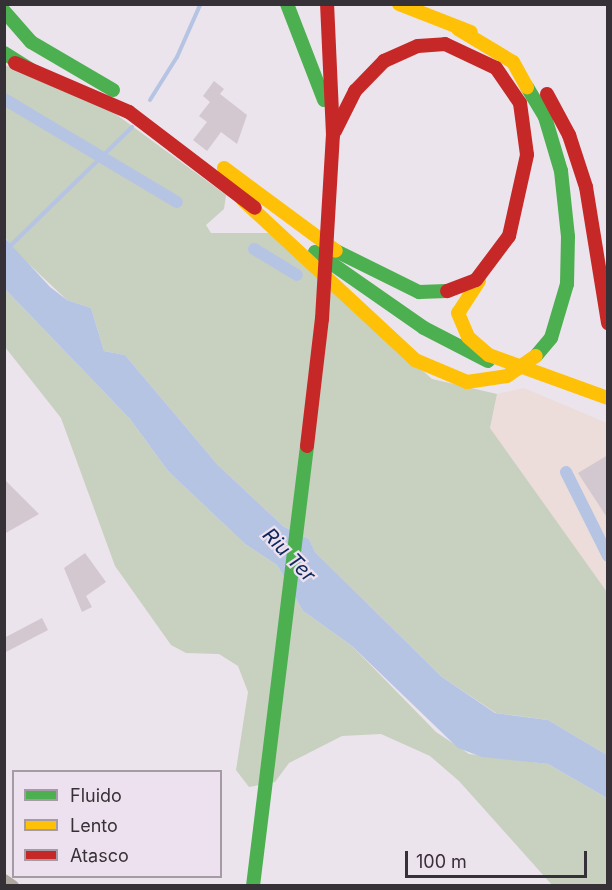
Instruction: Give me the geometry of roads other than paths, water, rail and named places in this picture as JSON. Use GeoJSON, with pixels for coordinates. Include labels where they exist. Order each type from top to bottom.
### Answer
{"type":"FeatureCollection","features":[{"type":"Feature","properties":{"kind":"main road"},"geometry":{"type":"LineString","coordinates":[[287,4],[309,47],[333,119]]}},
{"type":"Feature","properties":{"kind":"main road"},"geometry":{"type":"LineString","coordinates":[[253,885],[271,703],[322,319],[332,192],[333,135],[327,4]]}},
{"type":"Feature","properties":{"kind":"main road"},"geometry":{"type":"LineString","coordinates":[[399,4],[458,28],[497,40],[529,69],[557,109],[586,187],[608,323]]}},
{"type":"Feature","properties":{"kind":"main road"},"geometry":{"type":"LineString","coordinates":[[4,11],[31,42],[113,90],[336,251],[468,337],[489,355],[608,398]]}},
{"type":"Feature","properties":{"kind":"main road"},"geometry":{"type":"LineString","coordinates":[[243,200],[415,360],[467,382],[520,370],[551,338],[567,284],[568,236],[552,140],[513,62],[458,28]]}},
{"type":"Feature","properties":{"kind":"main road"},"geometry":{"type":"LineString","coordinates":[[333,135],[367,76],[401,51],[445,44],[495,68],[520,103],[527,155],[509,236],[489,268],[460,301],[459,324],[468,337],[608,393]]}},
{"type":"Feature","properties":{"kind":"main road"},"geometry":{"type":"LineString","coordinates":[[4,46],[113,90]]}},
{"type":"Feature","properties":{"kind":"main road"},"geometry":{"type":"LineString","coordinates":[[4,53],[30,69]]}},
{"type":"Feature","properties":{"kind":"main road"},"geometry":{"type":"LineString","coordinates":[[4,59],[129,112],[243,200],[424,328],[492,363],[608,405]]}},
{"type":"Feature","properties":{"kind":"main road"},"geometry":{"type":"LineString","coordinates":[[336,251],[419,292],[450,291],[489,268]]}},
{"type":"Feature","properties":{"kind":"street"},"geometry":{"type":"LineString","coordinates":[[4,880],[13,885]]}},
{"type":"Feature","properties":{"kind":"water","name":"Riu Ter"},"geometry":{"type":"Polygon","coordinates":[[[4,237],[50,287],[67,300],[91,308],[104,351],[125,355],[217,464],[283,526],[309,539],[315,552],[442,677],[495,713],[548,720],[607,755],[607,798],[548,764],[482,757],[458,748],[352,646],[303,611],[277,565],[245,544],[168,471],[130,419],[5,289],[4,237]]]}},
{"type":"Feature","properties":{"kind":"waterway"},"geometry":{"type":"LineString","coordinates":[[150,100],[177,57],[200,5]]}},
{"type":"Feature","properties":{"kind":"waterway"},"geometry":{"type":"LineString","coordinates":[[4,99],[177,202]]}},
{"type":"Feature","properties":{"kind":"waterway"},"geometry":{"type":"LineString","coordinates":[[4,252],[132,127]]}},
{"type":"Feature","properties":{"kind":"waterway"},"geometry":{"type":"LineString","coordinates":[[254,249],[297,275]]}},
{"type":"Feature","properties":{"kind":"waterway"},"geometry":{"type":"LineString","coordinates":[[566,472],[608,556]]}}]}
